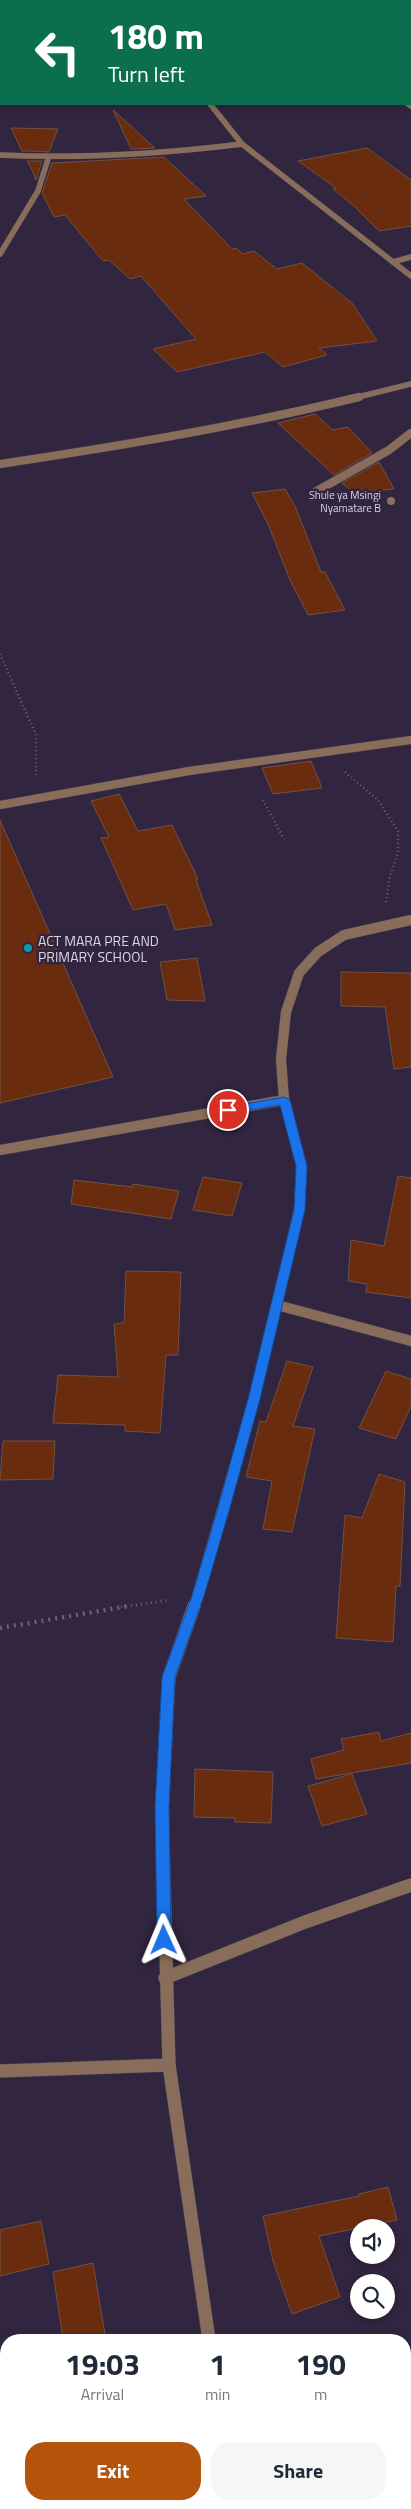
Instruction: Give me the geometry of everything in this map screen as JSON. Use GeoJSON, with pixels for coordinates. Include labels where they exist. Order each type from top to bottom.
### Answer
{"type":"FeatureCollection","features":[{"type":"Feature","properties":{"kind":"street"},"geometry":{"type":"LineString","coordinates":[[211,105],[242,144],[411,276]]}},
{"type":"Feature","properties":{"kind":"street"},"geometry":{"type":"LineString","coordinates":[[0,155],[48,159],[139,155],[242,144]]}},
{"type":"Feature","properties":{"kind":"street"},"geometry":{"type":"LineString","coordinates":[[0,254],[38,191],[48,159]]}},
{"type":"Feature","properties":{"kind":"street"},"geometry":{"type":"LineString","coordinates":[[393,262],[411,257]]}},
{"type":"Feature","properties":{"kind":"street"},"geometry":{"type":"LineString","coordinates":[[0,464],[106,448],[270,418],[411,384]]}},
{"type":"Feature","properties":{"kind":"street"},"geometry":{"type":"LineString","coordinates":[[315,492],[389,450],[411,433]]}},
{"type":"Feature","properties":{"kind":"street"},"geometry":{"type":"LineString","coordinates":[[0,805],[300,754],[411,740]]}},
{"type":"Feature","properties":{"kind":"street"},"geometry":{"type":"LineString","coordinates":[[208,2334],[169,2065],[165,1978],[162,1807],[168,1677],[198,1596],[254,1399],[300,1210],[302,1166],[284,1100],[280,1059],[286,1012],[300,973],[318,952],[344,935],[411,920]]}},
{"type":"Feature","properties":{"kind":"street"},"geometry":{"type":"LineString","coordinates":[[0,1150],[284,1100]]}},
{"type":"Feature","properties":{"kind":"street"},"geometry":{"type":"LineString","coordinates":[[277,1305],[411,1341]]}},
{"type":"Feature","properties":{"kind":"street"},"geometry":{"type":"LineString","coordinates":[[165,1978],[305,1922],[411,1884]]}},
{"type":"Feature","properties":{"kind":"street"},"geometry":{"type":"LineString","coordinates":[[0,2071],[169,2065]]}},
{"type":"Feature","properties":{"kind":"path"},"geometry":{"type":"LineString","coordinates":[[0,654],[36,735],[34,798]]}},
{"type":"Feature","properties":{"kind":"path"},"geometry":{"type":"LineString","coordinates":[[300,754],[330,762],[351,776],[378,800],[398,831],[398,853],[390,876],[382,925]]}},
{"type":"Feature","properties":{"kind":"path"},"geometry":{"type":"LineString","coordinates":[[264,800],[284,839]]}},
{"type":"Feature","properties":{"kind":"path"},"geometry":{"type":"LineString","coordinates":[[0,1628],[60,1616],[198,1596]]}},
{"type":"Feature","properties":{"kind":"building"},"geometry":{"type":"Polygon","coordinates":[[[113,110],[155,148],[131,149],[113,110]]]}},
{"type":"Feature","properties":{"kind":"building"},"geometry":{"type":"Polygon","coordinates":[[[11,128],[58,129],[49,152],[22,151],[11,128]]]}},
{"type":"Feature","properties":{"kind":"building"},"geometry":{"type":"Polygon","coordinates":[[[367,148],[411,180],[411,226],[379,231],[354,206],[333,189],[336,188],[298,161],[367,148]]]}},
{"type":"Feature","properties":{"kind":"building"},"geometry":{"type":"Polygon","coordinates":[[[164,157],[206,196],[184,199],[232,249],[236,248],[243,254],[254,251],[277,269],[302,263],[353,304],[377,341],[319,348],[327,355],[283,367],[265,352],[177,372],[153,349],[196,339],[141,276],[130,279],[109,260],[103,261],[65,215],[54,217],[42,193],[52,163],[164,157]]]}},
{"type":"Feature","properties":{"kind":"building"},"geometry":{"type":"Polygon","coordinates":[[[27,161],[42,161],[36,180],[32,170],[27,161]]]}},
{"type":"Feature","properties":{"kind":"building"},"geometry":{"type":"Polygon","coordinates":[[[315,414],[333,430],[348,427],[372,453],[334,475],[278,423],[315,414]]]}},
{"type":"Feature","properties":{"kind":"building"},"geometry":{"type":"Polygon","coordinates":[[[379,462],[394,489],[354,493],[342,483],[379,462]]]}},
{"type":"Feature","properties":{"kind":"building"},"geometry":{"type":"Polygon","coordinates":[[[285,489],[295,506],[321,572],[325,572],[345,610],[308,615],[290,580],[268,524],[252,493],[285,489]]]}},
{"type":"Feature","properties":{"kind":"building"},"geometry":{"type":"Polygon","coordinates":[[[311,761],[322,788],[273,794],[262,768],[311,761]]]}},
{"type":"Feature","properties":{"kind":"building"},"geometry":{"type":"Polygon","coordinates":[[[119,794],[138,831],[172,825],[198,879],[196,880],[212,925],[175,930],[166,904],[133,910],[101,838],[109,837],[91,801],[119,794]]]}},
{"type":"Feature","properties":{"kind":"building","name":"ACT MARA PRE AND PRIMARY SCHOOL"},"geometry":{"type":"Polygon","coordinates":[[[0,820],[113,1077],[0,1103],[0,820]]]}},
{"type":"Feature","properties":{"kind":"building"},"geometry":{"type":"Polygon","coordinates":[[[197,958],[205,1001],[167,1000],[160,962],[197,958]]]}},
{"type":"Feature","properties":{"kind":"building"},"geometry":{"type":"Polygon","coordinates":[[[341,972],[411,973],[411,1067],[394,1069],[385,1007],[341,1006],[341,972]]]}},
{"type":"Feature","properties":{"kind":"building"},"geometry":{"type":"Polygon","coordinates":[[[398,1176],[411,1178],[411,1298],[366,1292],[367,1284],[348,1281],[351,1240],[384,1246],[398,1176]]]}},
{"type":"Feature","properties":{"kind":"building"},"geometry":{"type":"Polygon","coordinates":[[[203,1177],[242,1183],[232,1216],[193,1210],[203,1177]]]}},
{"type":"Feature","properties":{"kind":"building"},"geometry":{"type":"Polygon","coordinates":[[[74,1180],[132,1187],[133,1184],[179,1191],[171,1219],[71,1204],[74,1180]]]}},
{"type":"Feature","properties":{"kind":"building"},"geometry":{"type":"Polygon","coordinates":[[[126,1271],[181,1272],[178,1355],[166,1355],[160,1433],[125,1431],[125,1425],[53,1423],[58,1375],[118,1377],[114,1324],[124,1323],[126,1271]]]}},
{"type":"Feature","properties":{"kind":"building"},"geometry":{"type":"Polygon","coordinates":[[[287,1361],[313,1367],[293,1426],[315,1429],[292,1532],[263,1529],[272,1481],[246,1477],[260,1421],[266,1422],[287,1361]]]}},
{"type":"Feature","properties":{"kind":"building"},"geometry":{"type":"Polygon","coordinates":[[[386,1371],[411,1379],[411,1406],[396,1439],[359,1428],[386,1371]]]}},
{"type":"Feature","properties":{"kind":"building"},"geometry":{"type":"Polygon","coordinates":[[[3,1441],[55,1441],[53,1479],[0,1480],[3,1441]]]}},
{"type":"Feature","properties":{"kind":"building"},"geometry":{"type":"Polygon","coordinates":[[[379,1474],[405,1482],[400,1586],[396,1586],[393,1642],[336,1638],[345,1515],[362,1518],[379,1474]]]}},
{"type":"Feature","properties":{"kind":"building"},"geometry":{"type":"Polygon","coordinates":[[[379,1732],[381,1741],[411,1733],[411,1763],[316,1779],[311,1759],[344,1750],[341,1739],[379,1732]]]}},
{"type":"Feature","properties":{"kind":"building"},"geometry":{"type":"Polygon","coordinates":[[[195,1769],[273,1772],[271,1823],[235,1822],[235,1818],[194,1817],[195,1769]]]}},
{"type":"Feature","properties":{"kind":"building"},"geometry":{"type":"Polygon","coordinates":[[[352,1774],[367,1814],[322,1826],[308,1786],[352,1774]]]}},
{"type":"Feature","properties":{"kind":"building"},"geometry":{"type":"Polygon","coordinates":[[[388,2187],[397,2220],[350,2219],[350,2230],[319,2236],[340,2297],[292,2314],[273,2261],[263,2216],[359,2196],[359,2194],[388,2187]]]}},
{"type":"Feature","properties":{"kind":"building"},"geometry":{"type":"Polygon","coordinates":[[[41,2221],[49,2264],[0,2276],[0,2230],[41,2221]]]}},
{"type":"Feature","properties":{"kind":"building"},"geometry":{"type":"Polygon","coordinates":[[[93,2263],[105,2334],[62,2334],[53,2272],[93,2263]]]}},
{"type":"Feature","properties":{"kind":"place","name":"Shule ya Msingi Nyamatare B"},"geometry":{"type":"Point","coordinates":[391,501]}},
{"type":"Feature","properties":{"kind":"place","name":"ACT MARA PRE AND PRIMARY SCHOOL"},"geometry":{"type":"Point","coordinates":[28,948]}},
{"type":"Feature","properties":{"kind":"route"},"geometry":{"type":"LineString","coordinates":[[164,1940],[162,1807],[168,1677],[198,1596],[223,1511],[254,1399],[300,1210],[302,1166],[294,1129],[284,1100],[228,1110]]}}]}
